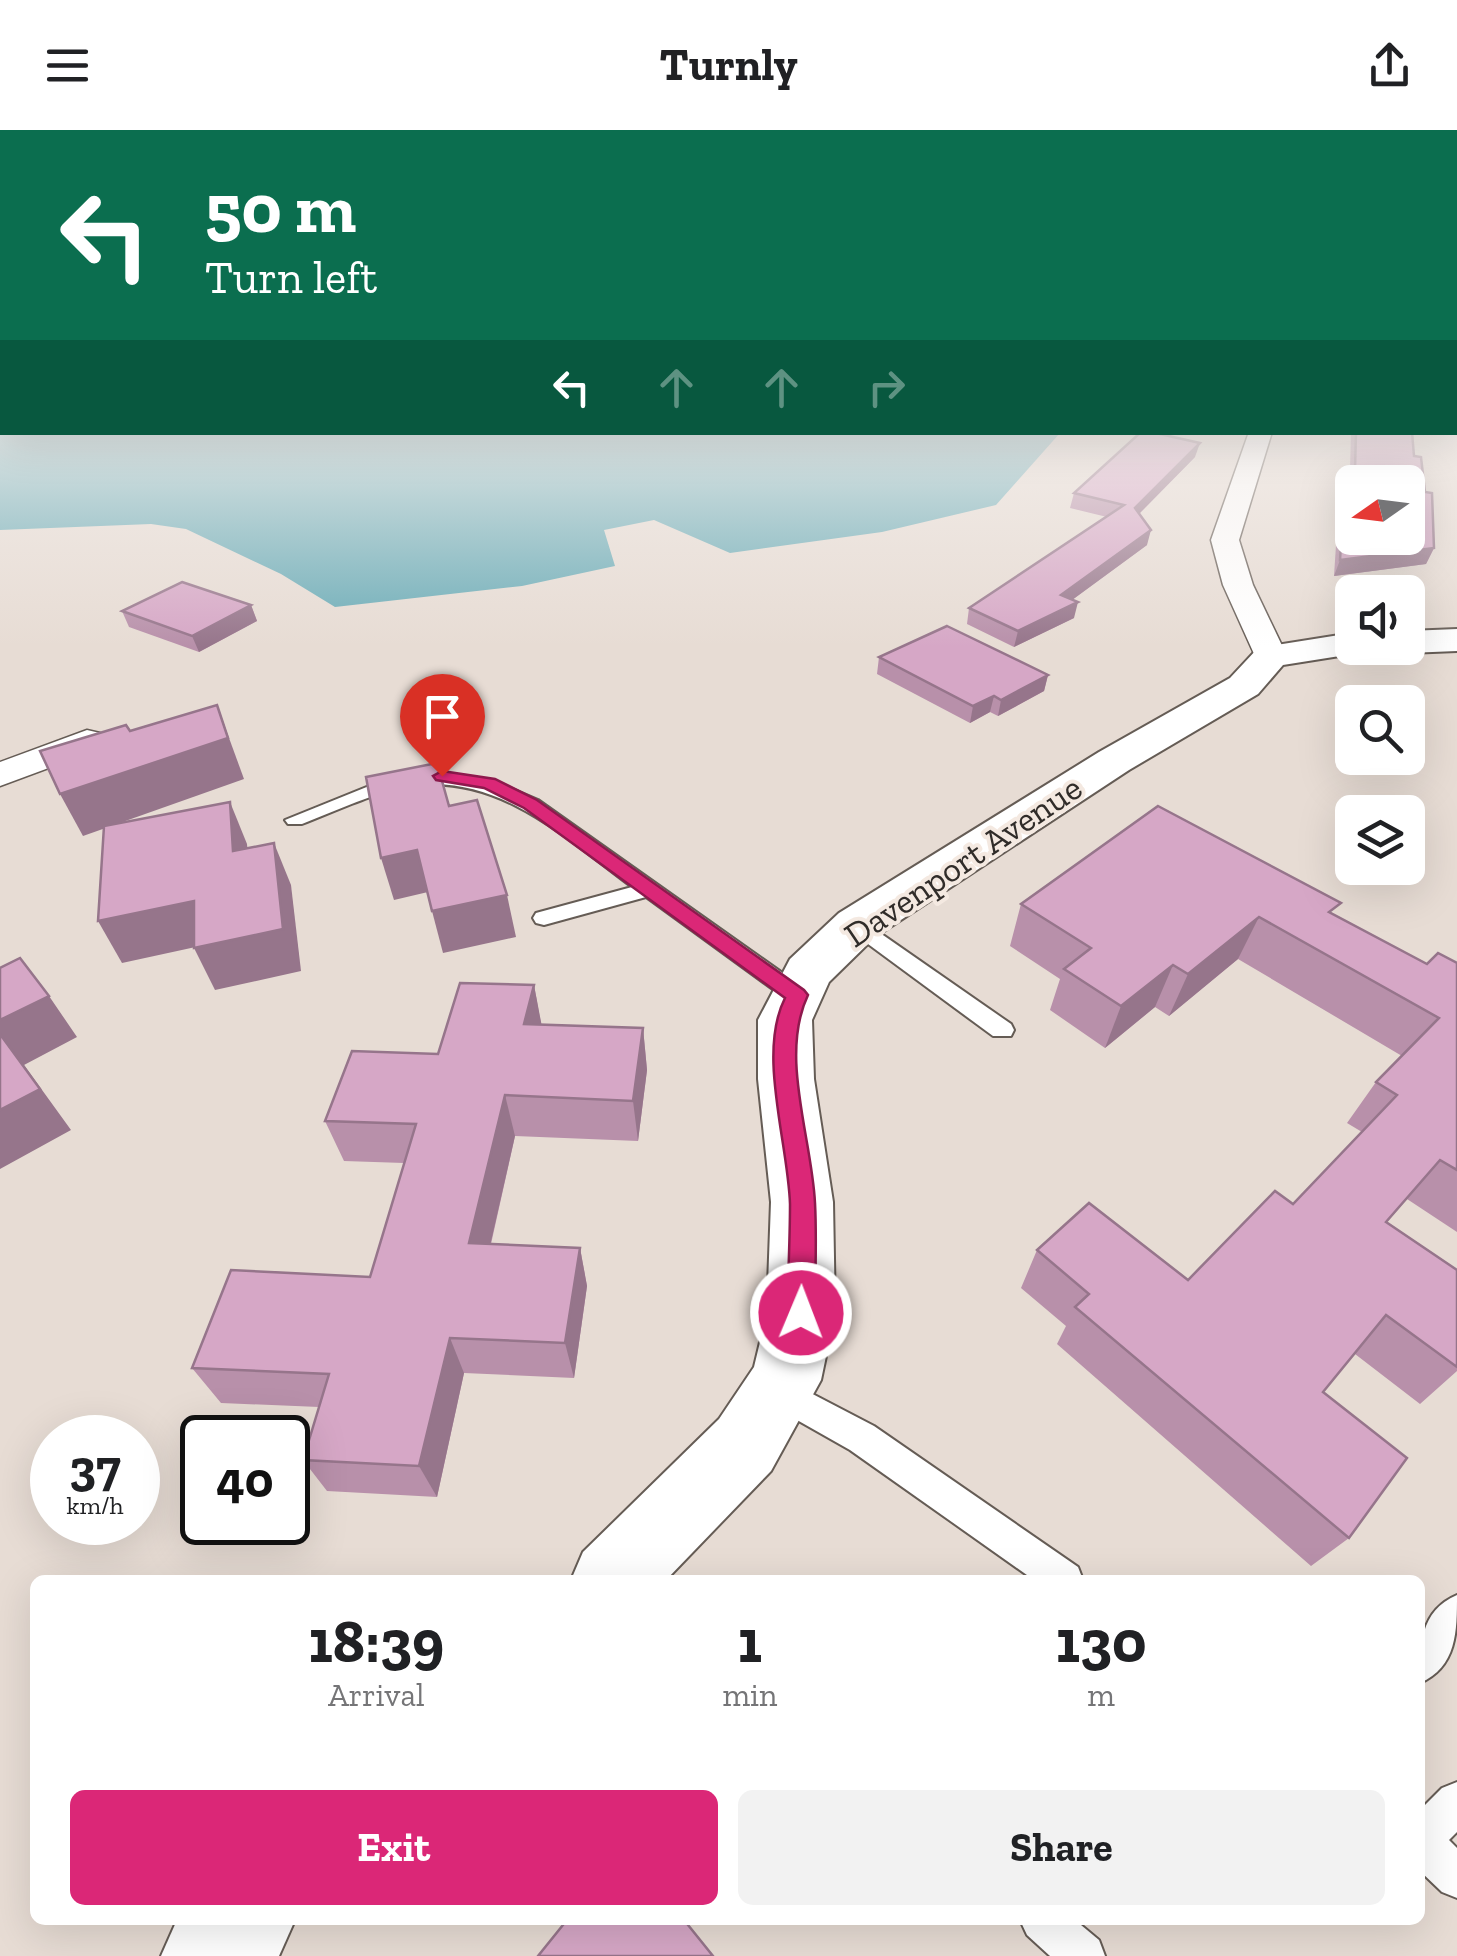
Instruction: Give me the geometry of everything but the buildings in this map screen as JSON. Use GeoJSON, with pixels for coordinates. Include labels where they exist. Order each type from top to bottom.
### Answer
{"type":"FeatureCollection","features":[{"type":"Feature","properties":{"kind":"street"},"geometry":{"type":"LineString","coordinates":[[1246,476],[1225,540],[1238,585],[1271,656],[1335,647]]}},
{"type":"Feature","properties":{"kind":"street"},"geometry":{"type":"LineString","coordinates":[[1425,641],[1457,640]]}},
{"type":"Feature","properties":{"kind":"street","name":"Davenport Avenue"},"geometry":{"type":"LineString","coordinates":[[636,1572],[745,1445],[786,1380],[801,1313],[802,1202],[786,1079],[785,1020],[808,972],[857,925],[1114,761],[1244,686],[1271,656]]}},
{"type":"Feature","properties":{"kind":"street"},"geometry":{"type":"LineString","coordinates":[[0,775],[87,740]]}},
{"type":"Feature","properties":{"kind":"street"},"geometry":{"type":"LineString","coordinates":[[210,1956],[242,1925]]}},
{"type":"Feature","properties":{"kind":"lane"},"geometry":{"type":"LineString","coordinates":[[295,820],[402,780],[442,776],[488,783],[531,804],[797,995]]}},
{"type":"Feature","properties":{"kind":"lane"},"geometry":{"type":"LineString","coordinates":[[544,918],[650,889]]}},
{"type":"Feature","properties":{"kind":"lane"},"geometry":{"type":"LineString","coordinates":[[857,925],[1002,1030]]}},
{"type":"Feature","properties":{"kind":"lane"},"geometry":{"type":"LineString","coordinates":[[778,1392],[862,1438],[1058,1575]]}},
{"type":"Feature","properties":{"kind":"lane"},"geometry":{"type":"LineString","coordinates":[[1425,1657],[1457,1614]]}},
{"type":"Feature","properties":{"kind":"lane"},"geometry":{"type":"LineString","coordinates":[[1425,1836],[1457,1803]]}},
{"type":"Feature","properties":{"kind":"lane"},"geometry":{"type":"LineString","coordinates":[[1425,1846],[1457,1877]]}},
{"type":"Feature","properties":{"kind":"lane"},"geometry":{"type":"LineString","coordinates":[[1048,1925],[1082,1956]]}},
{"type":"Feature","properties":{"kind":"water"},"geometry":{"type":"Polygon","coordinates":[[[0,476],[1022,476],[996,505],[882,532],[730,553],[654,520],[604,530],[615,566],[522,586],[335,607],[281,574],[186,529],[151,524],[0,530],[0,476]]]}},
{"type":"Feature","properties":{"kind":"route"},"geometry":{"type":"LineString","coordinates":[[442,776],[488,783],[531,804],[797,995],[785,1020],[785,1049],[802,1202],[801,1313]]}}]}
